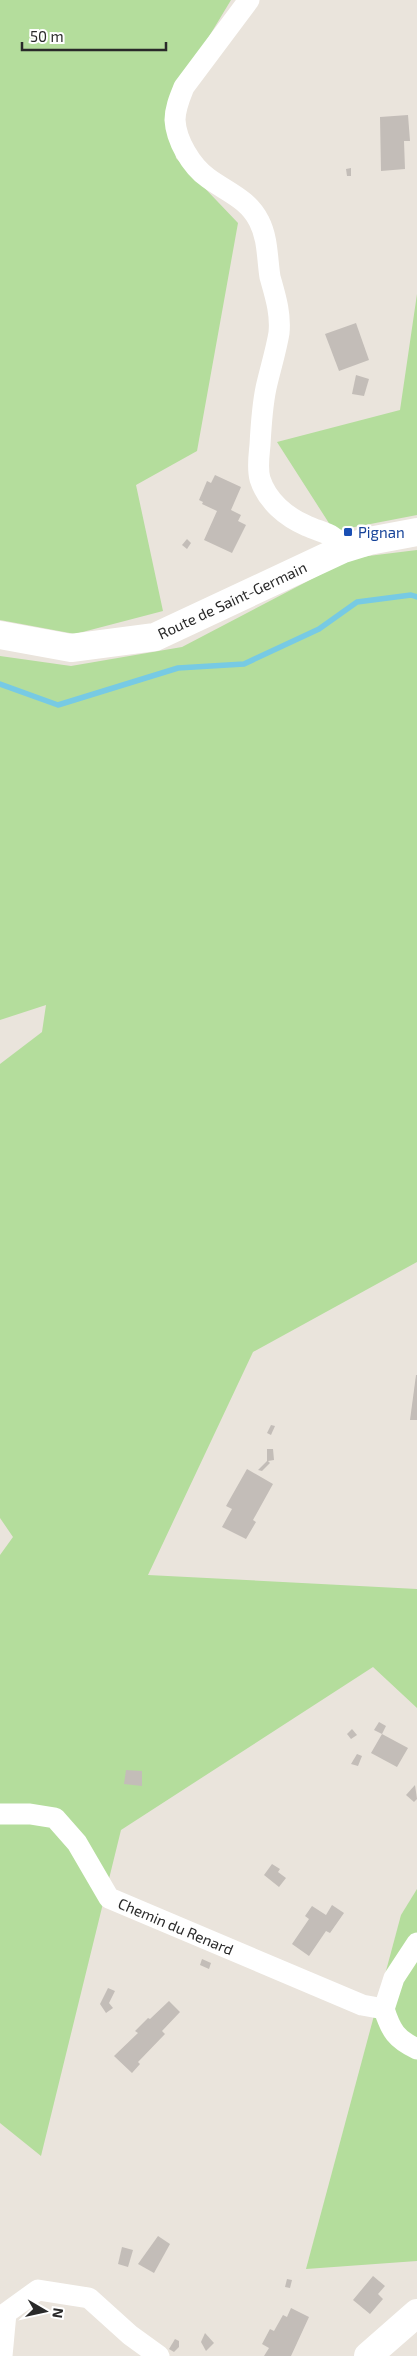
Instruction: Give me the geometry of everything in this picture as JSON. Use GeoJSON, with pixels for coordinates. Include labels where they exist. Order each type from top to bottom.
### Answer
{"type":"FeatureCollection","features":[{"type":"Feature","properties":{"kind":"street"},"geometry":{"type":"LineString","coordinates":[[249,0],[184,87],[177,104],[175,120],[179,136],[196,166],[206,176],[244,200],[252,208],[260,223],[266,242],[279,315],[279,332],[265,391],[261,419],[260,478],[266,492],[283,512],[302,524],[333,536],[339,540],[343,549]]}},
{"type":"Feature","properties":{"kind":"street","name":"Route de Saint-Germain"},"geometry":{"type":"LineString","coordinates":[[0,635],[71,648],[155,637],[343,549],[369,541],[417,532]]}},
{"type":"Feature","properties":{"kind":"street","name":"Chemin du Renard"},"geometry":{"type":"LineString","coordinates":[[0,1814],[30,1814],[55,1818],[77,1843],[109,1898],[362,2005],[384,2009]]}},
{"type":"Feature","properties":{"kind":"street"},"geometry":{"type":"LineString","coordinates":[[417,1943],[394,1978],[384,2009],[390,2028],[402,2042],[417,2049]]}},
{"type":"Feature","properties":{"kind":"street"},"geometry":{"type":"LineString","coordinates":[[2,2356],[6,2313],[38,2290],[90,2298],[130,2335],[159,2356]]}},
{"type":"Feature","properties":{"kind":"street"},"geometry":{"type":"LineString","coordinates":[[368,2356],[417,2313]]}},
{"type":"Feature","properties":{"kind":"green space"},"geometry":{"type":"Polygon","coordinates":[[[0,0],[231,0],[169,103],[176,158],[238,223],[197,451],[136,485],[163,611],[75,634],[0,620],[0,0]]]}},
{"type":"Feature","properties":{"kind":"green space"},"geometry":{"type":"Polygon","coordinates":[[[417,294],[417,515],[334,531],[277,442],[400,410],[417,294]]]}},
{"type":"Feature","properties":{"kind":"green space"},"geometry":{"type":"Polygon","coordinates":[[[417,550],[417,1262],[253,1352],[148,1575],[417,1589],[417,1708],[373,1667],[121,1830],[41,2156],[0,2123],[0,1555],[13,1537],[0,1518],[0,1064],[42,1032],[46,1005],[0,1020],[0,656],[71,666],[182,647],[352,558],[417,550]]]}},
{"type":"Feature","properties":{"kind":"green space"},"geometry":{"type":"Polygon","coordinates":[[[417,1889],[417,2261],[306,2269],[401,1915],[417,1889]]]}},
{"type":"Feature","properties":{"kind":"building"},"geometry":{"type":"Polygon","coordinates":[[[408,115],[410,141],[404,141],[405,169],[381,171],[380,117],[408,115]]]}},
{"type":"Feature","properties":{"kind":"building"},"geometry":{"type":"Polygon","coordinates":[[[351,168],[351,176],[347,176],[346,169],[351,168]]]}},
{"type":"Feature","properties":{"kind":"building"},"geometry":{"type":"Polygon","coordinates":[[[356,323],[369,360],[339,371],[325,334],[356,323]]]}},
{"type":"Feature","properties":{"kind":"building"},"geometry":{"type":"Polygon","coordinates":[[[356,375],[369,379],[364,396],[352,394],[356,375]]]}},
{"type":"Feature","properties":{"kind":"building"},"geometry":{"type":"Polygon","coordinates":[[[215,475],[241,487],[231,510],[241,515],[238,521],[246,525],[232,553],[204,540],[217,511],[202,504],[203,502],[199,500],[207,481],[211,483],[215,475]]]}},
{"type":"Feature","properties":{"kind":"building"},"geometry":{"type":"Polygon","coordinates":[[[187,539],[191,543],[187,549],[182,545],[187,539]]]}},
{"type":"Feature","properties":{"kind":"building"},"geometry":{"type":"Polygon","coordinates":[[[416,1375],[417,1420],[410,1420],[416,1375]]]}},
{"type":"Feature","properties":{"kind":"building"},"geometry":{"type":"Polygon","coordinates":[[[271,1425],[275,1426],[271,1435],[267,1433],[271,1425]]]}},
{"type":"Feature","properties":{"kind":"building"},"geometry":{"type":"Polygon","coordinates":[[[267,1449],[273,1449],[274,1460],[268,1461],[270,1463],[262,1471],[258,1470],[267,1461],[267,1449]]]}},
{"type":"Feature","properties":{"kind":"building"},"geometry":{"type":"Polygon","coordinates":[[[247,1469],[273,1484],[253,1520],[256,1522],[246,1539],[222,1527],[232,1509],[226,1506],[247,1469]]]}},
{"type":"Feature","properties":{"kind":"building"},"geometry":{"type":"Polygon","coordinates":[[[379,1722],[386,1726],[382,1734],[374,1730],[379,1722]]]}},
{"type":"Feature","properties":{"kind":"building"},"geometry":{"type":"Polygon","coordinates":[[[352,1729],[357,1735],[351,1739],[347,1734],[352,1729]]]}},
{"type":"Feature","properties":{"kind":"building"},"geometry":{"type":"Polygon","coordinates":[[[382,1734],[408,1748],[397,1767],[371,1753],[382,1734]]]}},
{"type":"Feature","properties":{"kind":"building"},"geometry":{"type":"Polygon","coordinates":[[[357,1754],[362,1756],[358,1766],[351,1764],[357,1754]]]}},
{"type":"Feature","properties":{"kind":"building"},"geometry":{"type":"Polygon","coordinates":[[[126,1770],[142,1771],[142,1786],[124,1784],[126,1770]]]}},
{"type":"Feature","properties":{"kind":"building"},"geometry":{"type":"Polygon","coordinates":[[[415,1785],[417,1799],[414,1802],[406,1795],[415,1785]]]}},
{"type":"Feature","properties":{"kind":"building"},"geometry":{"type":"Polygon","coordinates":[[[272,1864],[280,1869],[278,1872],[286,1878],[279,1887],[264,1875],[272,1864]]]}},
{"type":"Feature","properties":{"kind":"building"},"geometry":{"type":"Polygon","coordinates":[[[332,1905],[344,1913],[330,1933],[326,1931],[309,1956],[292,1944],[309,1919],[305,1916],[312,1906],[326,1915],[332,1905]]]}},
{"type":"Feature","properties":{"kind":"building"},"geometry":{"type":"Polygon","coordinates":[[[202,1959],[211,1963],[209,1969],[200,1965],[202,1959]]]}},
{"type":"Feature","properties":{"kind":"building"},"geometry":{"type":"Polygon","coordinates":[[[108,1988],[115,1991],[109,2003],[113,2008],[106,2013],[100,2004],[108,1988]]]}},
{"type":"Feature","properties":{"kind":"building"},"geometry":{"type":"Polygon","coordinates":[[[169,2001],[180,2012],[162,2031],[165,2034],[138,2062],[140,2064],[132,2073],[114,2056],[138,2033],[135,2031],[148,2018],[150,2019],[169,2001]]]}},
{"type":"Feature","properties":{"kind":"building"},"geometry":{"type":"Polygon","coordinates":[[[158,2236],[170,2244],[154,2273],[138,2264],[158,2236]]]}},
{"type":"Feature","properties":{"kind":"building"},"geometry":{"type":"Polygon","coordinates":[[[122,2247],[133,2250],[128,2267],[118,2264],[122,2247]]]}},
{"type":"Feature","properties":{"kind":"building"},"geometry":{"type":"Polygon","coordinates":[[[373,2276],[385,2286],[378,2294],[383,2299],[370,2314],[353,2300],[373,2276]]]}},
{"type":"Feature","properties":{"kind":"building"},"geometry":{"type":"Polygon","coordinates":[[[287,2279],[292,2280],[290,2288],[285,2287],[287,2279]]]}},
{"type":"Feature","properties":{"kind":"building"},"geometry":{"type":"Polygon","coordinates":[[[291,2308],[309,2317],[291,2356],[264,2356],[269,2348],[262,2344],[270,2329],[274,2331],[283,2315],[287,2317],[291,2308]]]}},
{"type":"Feature","properties":{"kind":"building"},"geometry":{"type":"Polygon","coordinates":[[[205,2333],[214,2343],[206,2351],[201,2342],[205,2333]]]}},
{"type":"Feature","properties":{"kind":"building"},"geometry":{"type":"Polygon","coordinates":[[[175,2339],[179,2341],[179,2347],[174,2352],[169,2349],[175,2339]]]}},
{"type":"Feature","properties":{"kind":"waterway"},"geometry":{"type":"LineString","coordinates":[[0,684],[58,705],[178,668],[244,664],[319,629],[357,602],[411,595],[417,597]]}},
{"type":"Feature","properties":{"kind":"place","name":"Pignan"},"geometry":{"type":"Point","coordinates":[348,532]}}]}
